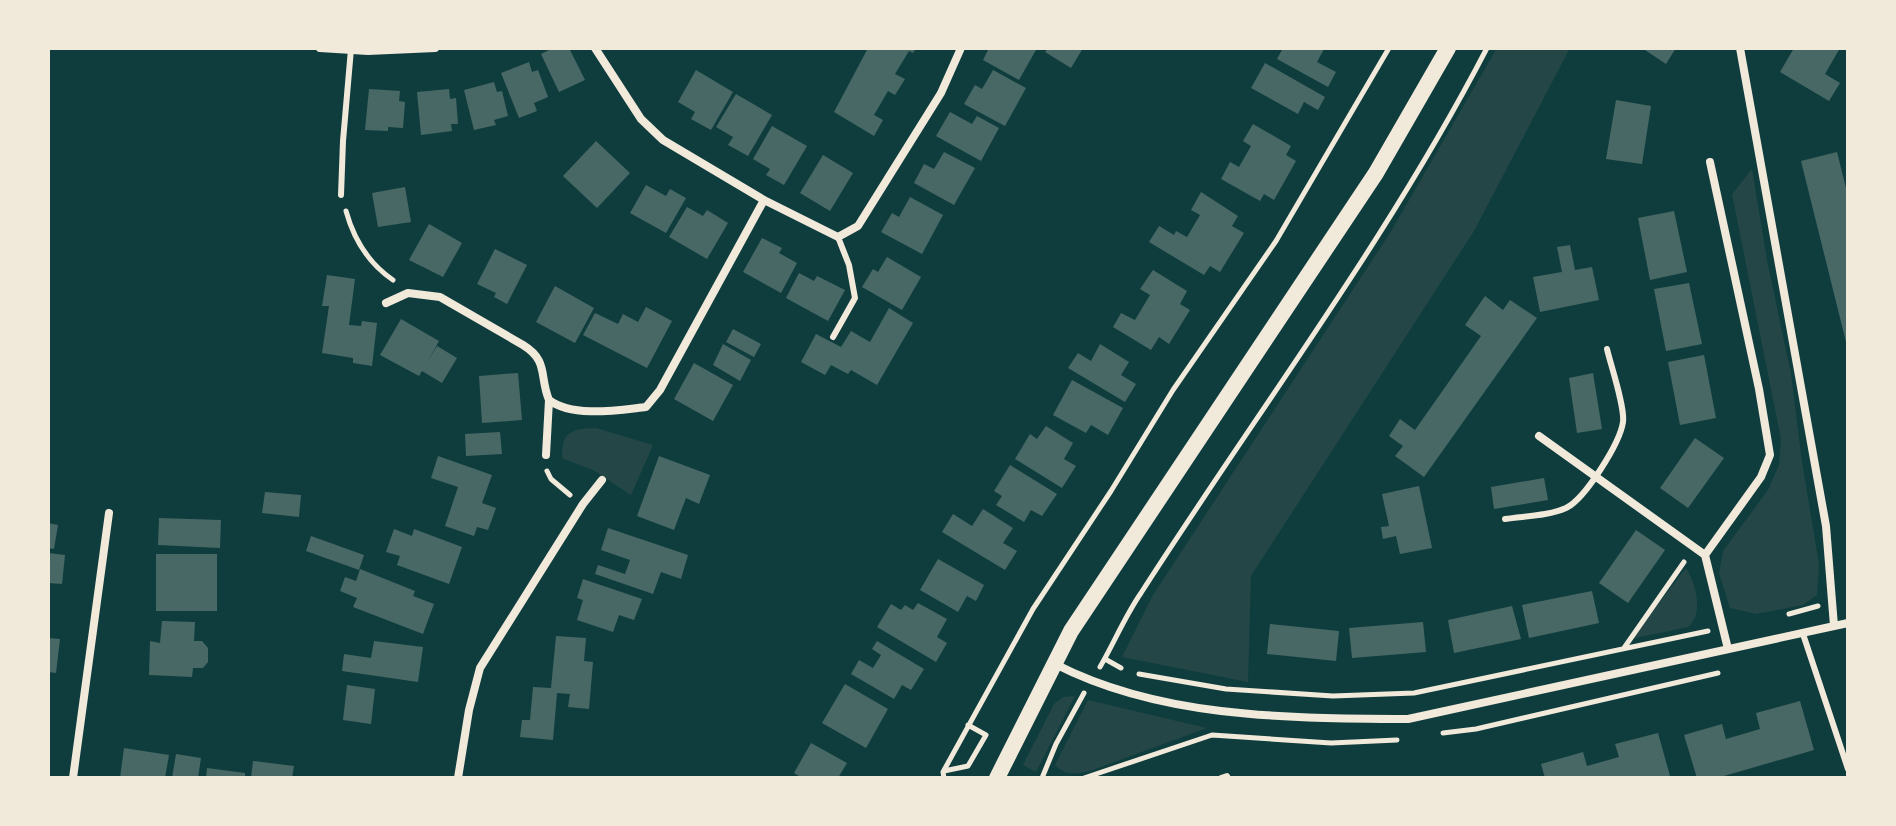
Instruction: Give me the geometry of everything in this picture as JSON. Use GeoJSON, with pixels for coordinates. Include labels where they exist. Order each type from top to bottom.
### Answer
{"type":"FeatureCollection","features":[{"type":"Feature","properties":{"kind":"main road"},"geometry":{"type":"LineString","coordinates":[[997,778],[1071,631],[1376,173],[1448,48]]}},
{"type":"Feature","properties":{"kind":"street"},"geometry":{"type":"LineString","coordinates":[[320,48],[435,48]]}},
{"type":"Feature","properties":{"kind":"street"},"geometry":{"type":"LineString","coordinates":[[595,48],[641,119],[663,140],[764,200],[838,237],[858,226],[941,93],[961,48]]}},
{"type":"Feature","properties":{"kind":"street"},"geometry":{"type":"LineString","coordinates":[[1740,48],[1826,526],[1834,626]]}},
{"type":"Feature","properties":{"kind":"street"},"geometry":{"type":"LineString","coordinates":[[1705,555],[1761,477],[1770,455],[1759,389],[1710,162]]}},
{"type":"Feature","properties":{"kind":"street"},"geometry":{"type":"LineString","coordinates":[[549,400],[561,408],[574,409],[646,407],[660,390],[764,200]]}},
{"type":"Feature","properties":{"kind":"street"},"geometry":{"type":"LineString","coordinates":[[386,303],[408,293],[440,297],[535,352],[542,365],[549,400],[546,455]]}},
{"type":"Feature","properties":{"kind":"street"},"geometry":{"type":"LineString","coordinates":[[1539,436],[1705,555],[1728,649]]}},
{"type":"Feature","properties":{"kind":"street"},"geometry":{"type":"LineString","coordinates":[[458,778],[469,710],[480,668],[583,504],[602,480]]}},
{"type":"Feature","properties":{"kind":"street"},"geometry":{"type":"LineString","coordinates":[[73,778],[109,513]]}},
{"type":"Feature","properties":{"kind":"street"},"geometry":{"type":"LineString","coordinates":[[1055,664],[1091,682],[1199,709],[1408,719],[1848,623]]}},
{"type":"Feature","properties":{"kind":"lane"},"geometry":{"type":"LineString","coordinates":[[341,195],[351,49]]}},
{"type":"Feature","properties":{"kind":"lane"},"geometry":{"type":"LineString","coordinates":[[833,337],[855,298],[849,265],[838,237]]}},
{"type":"Feature","properties":{"kind":"lane"},"geometry":{"type":"LineString","coordinates":[[1505,519],[1570,507],[1596,477],[1615,447],[1624,420],[1607,349]]}},
{"type":"Feature","properties":{"kind":"lane"},"geometry":{"type":"LineString","coordinates":[[1803,634],[1848,769]]}},
{"type":"Feature","properties":{"kind":"lane"},"geometry":{"type":"LineString","coordinates":[[1221,778],[1228,778]]}},
{"type":"Feature","properties":{"kind":"path"},"geometry":{"type":"LineString","coordinates":[[944,775],[968,725],[1033,609],[1173,390],[1276,241],[1389,48]]}},
{"type":"Feature","properties":{"kind":"path"},"geometry":{"type":"LineString","coordinates":[[1042,778],[1056,744],[1138,596],[1358,267],[1458,104],[1487,48]]}},
{"type":"Feature","properties":{"kind":"path"},"geometry":{"type":"LineString","coordinates":[[341,195],[351,230],[367,258],[408,293]]}},
{"type":"Feature","properties":{"kind":"path"},"geometry":{"type":"LineString","coordinates":[[546,455],[544,464],[551,479],[583,504]]}},
{"type":"Feature","properties":{"kind":"path"},"geometry":{"type":"LineString","coordinates":[[1624,648],[1695,548]]}},
{"type":"Feature","properties":{"kind":"path"},"geometry":{"type":"LineString","coordinates":[[1778,617],[1833,602]]}},
{"type":"Feature","properties":{"kind":"path"},"geometry":{"type":"LineString","coordinates":[[1105,659],[1138,673],[1226,689],[1333,696],[1414,693],[1723,629]]}},
{"type":"Feature","properties":{"kind":"path"},"geometry":{"type":"LineString","coordinates":[[944,775],[968,766],[986,735],[968,725]]}},
{"type":"Feature","properties":{"kind":"shaded area"},"geometry":{"type":"Polygon","coordinates":[[[1497,48],[1570,48],[1474,231],[1251,576],[1248,682],[1122,657],[1153,595],[1390,233],[1497,48]]]}},
{"type":"Feature","properties":{"kind":"shaded area"},"geometry":{"type":"Polygon","coordinates":[[[1752,169],[1791,374],[1819,564],[1817,595],[1803,605],[1756,614],[1730,608],[1719,573],[1723,551],[1768,490],[1779,465],[1781,439],[1732,194],[1752,169]]]}},
{"type":"Feature","properties":{"kind":"shaded area"},"geometry":{"type":"Polygon","coordinates":[[[596,428],[653,445],[631,495],[595,471],[562,458],[564,442],[570,433],[596,428]]]}},
{"type":"Feature","properties":{"kind":"shaded area"},"geometry":{"type":"Polygon","coordinates":[[[1686,568],[1697,599],[1693,621],[1688,627],[1631,639],[1686,568]]]}},
{"type":"Feature","properties":{"kind":"shaded area"},"geometry":{"type":"Polygon","coordinates":[[[1075,696],[1036,772],[1023,765],[1054,704],[1063,697],[1075,696]]]}},
{"type":"Feature","properties":{"kind":"shaded area"},"geometry":{"type":"Polygon","coordinates":[[[1088,700],[1207,728],[1090,771],[1067,773],[1055,765],[1088,700]]]}},
{"type":"Feature","properties":{"kind":"building"},"geometry":{"type":"Polygon","coordinates":[[[553,48],[569,48],[585,80],[559,92],[541,54],[553,48]]]}},
{"type":"Feature","properties":{"kind":"building"},"geometry":{"type":"Polygon","coordinates":[[[868,48],[916,48],[913,53],[909,51],[895,74],[905,79],[895,95],[888,91],[874,115],[883,120],[874,136],[834,112],[868,48]]]}},
{"type":"Feature","properties":{"kind":"building"},"geometry":{"type":"Polygon","coordinates":[[[989,48],[1037,48],[1019,80],[983,60],[989,48]]]}},
{"type":"Feature","properties":{"kind":"building"},"geometry":{"type":"Polygon","coordinates":[[[1048,48],[1083,48],[1071,68],[1045,52],[1048,48]]]}},
{"type":"Feature","properties":{"kind":"building"},"geometry":{"type":"Polygon","coordinates":[[[1283,48],[1324,49],[1317,62],[1336,72],[1328,87],[1277,59],[1283,48]]]}},
{"type":"Feature","properties":{"kind":"building"},"geometry":{"type":"Polygon","coordinates":[[[1642,48],[1676,48],[1666,64],[1642,48]]]}},
{"type":"Feature","properties":{"kind":"building"},"geometry":{"type":"Polygon","coordinates":[[[1794,48],[1840,48],[1825,74],[1840,83],[1829,101],[1780,72],[1794,48]]]}},
{"type":"Feature","properties":{"kind":"building"},"geometry":{"type":"Polygon","coordinates":[[[529,62],[532,72],[538,70],[548,97],[534,103],[537,111],[519,118],[501,73],[529,62]]]}},
{"type":"Feature","properties":{"kind":"building"},"geometry":{"type":"Polygon","coordinates":[[[1265,63],[1325,97],[1318,110],[1304,102],[1298,114],[1251,88],[1265,63]]]}},
{"type":"Feature","properties":{"kind":"building"},"geometry":{"type":"Polygon","coordinates":[[[696,70],[733,92],[711,130],[691,119],[695,112],[678,102],[696,70]]]}},
{"type":"Feature","properties":{"kind":"building"},"geometry":{"type":"Polygon","coordinates":[[[993,70],[1026,88],[1005,126],[964,104],[975,85],[982,89],[993,70]]]}},
{"type":"Feature","properties":{"kind":"building"},"geometry":{"type":"Polygon","coordinates":[[[494,82],[497,92],[502,91],[508,116],[494,120],[496,125],[474,130],[464,90],[494,82]]]}},
{"type":"Feature","properties":{"kind":"building"},"geometry":{"type":"Polygon","coordinates":[[[369,89],[400,91],[399,101],[405,102],[403,128],[365,130],[369,89]]]}},
{"type":"Feature","properties":{"kind":"building"},"geometry":{"type":"Polygon","coordinates":[[[449,89],[450,99],[456,98],[458,124],[451,124],[452,131],[421,135],[417,92],[449,89]]]}},
{"type":"Feature","properties":{"kind":"building"},"geometry":{"type":"Polygon","coordinates":[[[736,94],[772,115],[748,156],[728,145],[733,137],[716,127],[736,94]]]}},
{"type":"Feature","properties":{"kind":"building"},"geometry":{"type":"Polygon","coordinates":[[[1616,100],[1651,106],[1642,164],[1606,159],[1616,100]]]}},
{"type":"Feature","properties":{"kind":"building"},"geometry":{"type":"Polygon","coordinates":[[[950,112],[972,124],[977,116],[999,128],[981,161],[936,136],[950,112]]]}},
{"type":"Feature","properties":{"kind":"building"},"geometry":{"type":"Polygon","coordinates":[[[1253,124],[1291,146],[1286,155],[1296,161],[1274,200],[1264,194],[1260,201],[1221,179],[1230,162],[1239,167],[1251,146],[1243,141],[1253,124]]]}},
{"type":"Feature","properties":{"kind":"building"},"geometry":{"type":"Polygon","coordinates":[[[772,126],[807,146],[784,185],[766,175],[770,169],[753,159],[772,126]]]}},
{"type":"Feature","properties":{"kind":"building"},"geometry":{"type":"Polygon","coordinates":[[[596,141],[630,173],[597,208],[563,176],[596,141]]]}},
{"type":"Feature","properties":{"kind":"building"},"geometry":{"type":"Polygon","coordinates":[[[944,152],[975,168],[954,205],[914,183],[924,164],[934,169],[944,152]]]}},
{"type":"Feature","properties":{"kind":"building"},"geometry":{"type":"Polygon","coordinates":[[[1837,152],[1848,196],[1847,346],[1801,161],[1837,152]]]}},
{"type":"Feature","properties":{"kind":"building"},"geometry":{"type":"Polygon","coordinates":[[[823,155],[853,173],[830,211],[800,193],[823,155]]]}},
{"type":"Feature","properties":{"kind":"building"},"geometry":{"type":"Polygon","coordinates":[[[646,185],[666,196],[670,189],[686,198],[666,233],[630,213],[646,185]]]}},
{"type":"Feature","properties":{"kind":"building"},"geometry":{"type":"Polygon","coordinates":[[[405,187],[411,222],[378,227],[372,193],[405,187]]]}},
{"type":"Feature","properties":{"kind":"building"},"geometry":{"type":"Polygon","coordinates":[[[1201,192],[1238,216],[1232,226],[1244,233],[1220,272],[1210,266],[1204,275],[1149,242],[1159,226],[1174,235],[1176,231],[1187,237],[1200,215],[1191,210],[1201,192]]]}},
{"type":"Feature","properties":{"kind":"building"},"geometry":{"type":"Polygon","coordinates":[[[910,197],[943,215],[922,254],[881,232],[892,213],[899,217],[910,197]]]}},
{"type":"Feature","properties":{"kind":"building"},"geometry":{"type":"Polygon","coordinates":[[[687,207],[703,216],[707,210],[728,223],[707,259],[669,237],[687,207]]]}},
{"type":"Feature","properties":{"kind":"building"},"geometry":{"type":"Polygon","coordinates":[[[1674,211],[1687,272],[1650,280],[1638,218],[1674,211]]]}},
{"type":"Feature","properties":{"kind":"building"},"geometry":{"type":"Polygon","coordinates":[[[429,224],[462,243],[443,277],[409,260],[429,224]]]}},
{"type":"Feature","properties":{"kind":"building"},"geometry":{"type":"Polygon","coordinates":[[[762,238],[782,248],[779,253],[797,263],[781,293],[743,272],[762,238]]]}},
{"type":"Feature","properties":{"kind":"building"},"geometry":{"type":"Polygon","coordinates":[[[1570,245],[1575,270],[1592,267],[1599,300],[1540,312],[1533,277],[1562,272],[1557,247],[1570,245]]]}},
{"type":"Feature","properties":{"kind":"building"},"geometry":{"type":"Polygon","coordinates":[[[495,249],[527,265],[507,304],[494,297],[496,293],[477,284],[495,249]]]}},
{"type":"Feature","properties":{"kind":"building"},"geometry":{"type":"Polygon","coordinates":[[[887,257],[921,277],[902,310],[862,287],[873,269],[878,272],[887,257]]]}},
{"type":"Feature","properties":{"kind":"building"},"geometry":{"type":"Polygon","coordinates":[[[1153,270],[1187,291],[1180,304],[1190,310],[1169,344],[1159,337],[1151,350],[1113,327],[1121,313],[1135,320],[1150,295],[1140,289],[1153,270]]]}},
{"type":"Feature","properties":{"kind":"building"},"geometry":{"type":"Polygon","coordinates":[[[799,273],[814,281],[817,276],[845,290],[828,321],[786,298],[799,273]]]}},
{"type":"Feature","properties":{"kind":"building"},"geometry":{"type":"Polygon","coordinates":[[[327,275],[355,279],[349,325],[361,326],[362,321],[377,323],[372,366],[353,363],[353,358],[322,353],[329,306],[322,306],[327,275]]]}},
{"type":"Feature","properties":{"kind":"building"},"geometry":{"type":"Polygon","coordinates":[[[1689,283],[1702,344],[1666,351],[1654,289],[1689,283]]]}},
{"type":"Feature","properties":{"kind":"building"},"geometry":{"type":"Polygon","coordinates":[[[555,286],[594,308],[575,343],[536,322],[555,286]]]}},
{"type":"Feature","properties":{"kind":"building"},"geometry":{"type":"Polygon","coordinates":[[[1485,296],[1503,310],[1510,300],[1537,318],[1424,477],[1395,456],[1403,446],[1389,436],[1400,419],[1415,430],[1481,336],[1465,325],[1485,296]]]}},
{"type":"Feature","properties":{"kind":"building"},"geometry":{"type":"Polygon","coordinates":[[[646,307],[672,321],[647,368],[583,335],[595,313],[618,324],[623,314],[638,322],[646,307]]]}},
{"type":"Feature","properties":{"kind":"building"},"geometry":{"type":"Polygon","coordinates":[[[889,308],[913,323],[877,385],[851,370],[848,374],[831,365],[825,375],[801,362],[816,334],[841,347],[851,331],[870,342],[889,308]]]}},
{"type":"Feature","properties":{"kind":"building"},"geometry":{"type":"Polygon","coordinates":[[[401,319],[439,341],[428,361],[437,346],[457,358],[442,383],[422,371],[419,376],[380,355],[401,319]]]}},
{"type":"Feature","properties":{"kind":"building"},"geometry":{"type":"Polygon","coordinates":[[[733,329],[761,344],[754,357],[726,342],[733,329]]]}},
{"type":"Feature","properties":{"kind":"building"},"geometry":{"type":"Polygon","coordinates":[[[723,344],[751,360],[740,381],[713,365],[723,344]]]}},
{"type":"Feature","properties":{"kind":"building"},"geometry":{"type":"Polygon","coordinates":[[[1100,344],[1129,362],[1121,375],[1136,384],[1125,402],[1068,368],[1078,353],[1091,361],[1100,344]]]}},
{"type":"Feature","properties":{"kind":"building"},"geometry":{"type":"Polygon","coordinates":[[[1704,355],[1716,418],[1680,425],[1668,362],[1704,355]]]}},
{"type":"Feature","properties":{"kind":"building"},"geometry":{"type":"Polygon","coordinates":[[[694,363],[733,385],[713,421],[674,399],[694,363]]]}},
{"type":"Feature","properties":{"kind":"building"},"geometry":{"type":"Polygon","coordinates":[[[518,373],[522,420],[482,423],[479,376],[518,373]]]}},
{"type":"Feature","properties":{"kind":"building"},"geometry":{"type":"Polygon","coordinates":[[[1593,373],[1602,429],[1577,433],[1569,378],[1593,373]]]}},
{"type":"Feature","properties":{"kind":"building"},"geometry":{"type":"Polygon","coordinates":[[[1072,380],[1123,408],[1108,435],[1091,425],[1086,433],[1053,415],[1072,380]]]}},
{"type":"Feature","properties":{"kind":"building"},"geometry":{"type":"Polygon","coordinates":[[[1046,426],[1073,443],[1064,459],[1076,466],[1062,488],[1015,459],[1030,434],[1037,439],[1046,426]]]}},
{"type":"Feature","properties":{"kind":"building"},"geometry":{"type":"Polygon","coordinates":[[[500,432],[502,454],[466,456],[465,434],[500,432]]]}},
{"type":"Feature","properties":{"kind":"building"},"geometry":{"type":"Polygon","coordinates":[[[1695,438],[1724,458],[1688,508],[1660,488],[1695,438]]]}},
{"type":"Feature","properties":{"kind":"building"},"geometry":{"type":"Polygon","coordinates":[[[438,456],[492,475],[482,503],[496,508],[488,530],[477,527],[474,536],[445,526],[458,487],[431,478],[438,456]]]}},
{"type":"Feature","properties":{"kind":"building"},"geometry":{"type":"Polygon","coordinates":[[[659,456],[710,475],[699,504],[686,498],[674,530],[637,516],[659,456]]]}},
{"type":"Feature","properties":{"kind":"building"},"geometry":{"type":"Polygon","coordinates":[[[1010,465],[1057,494],[1042,516],[1031,510],[1024,522],[996,505],[1002,496],[994,491],[1010,465]]]}},
{"type":"Feature","properties":{"kind":"building"},"geometry":{"type":"Polygon","coordinates":[[[1544,478],[1548,500],[1494,509],[1491,487],[1544,478]]]}},
{"type":"Feature","properties":{"kind":"building"},"geometry":{"type":"Polygon","coordinates":[[[1419,486],[1432,548],[1400,554],[1396,536],[1383,539],[1381,527],[1389,526],[1382,494],[1419,486]]]}},
{"type":"Feature","properties":{"kind":"building"},"geometry":{"type":"Polygon","coordinates":[[[265,492],[301,495],[299,517],[262,513],[265,492]]]}},
{"type":"Feature","properties":{"kind":"building"},"geometry":{"type":"Polygon","coordinates":[[[983,509],[1013,528],[1003,543],[1017,551],[1005,570],[942,532],[953,514],[972,526],[983,509]]]}},
{"type":"Feature","properties":{"kind":"building"},"geometry":{"type":"Polygon","coordinates":[[[159,518],[221,520],[220,548],[158,545],[159,518]]]}},
{"type":"Feature","properties":{"kind":"building"},"geometry":{"type":"Polygon","coordinates":[[[48,523],[58,525],[54,549],[48,548],[48,523]]]}},
{"type":"Feature","properties":{"kind":"building"},"geometry":{"type":"Polygon","coordinates":[[[608,528],[688,555],[681,579],[661,572],[653,594],[595,574],[598,565],[625,574],[630,560],[601,550],[608,528]]]}},
{"type":"Feature","properties":{"kind":"building"},"geometry":{"type":"Polygon","coordinates":[[[394,529],[412,536],[414,529],[462,547],[449,584],[397,565],[400,556],[386,552],[394,529]]]}},
{"type":"Feature","properties":{"kind":"building"},"geometry":{"type":"Polygon","coordinates":[[[1636,530],[1665,550],[1628,603],[1599,583],[1636,530]]]}},
{"type":"Feature","properties":{"kind":"building"},"geometry":{"type":"Polygon","coordinates":[[[311,536],[364,555],[359,570],[306,551],[311,536]]]}},
{"type":"Feature","properties":{"kind":"building"},"geometry":{"type":"Polygon","coordinates":[[[48,553],[65,555],[62,584],[48,583],[48,553]]]}},
{"type":"Feature","properties":{"kind":"building"},"geometry":{"type":"Polygon","coordinates":[[[156,554],[217,554],[217,611],[156,611],[156,554]]]}},
{"type":"Feature","properties":{"kind":"building"},"geometry":{"type":"Polygon","coordinates":[[[938,559],[984,585],[976,601],[967,596],[958,612],[920,590],[938,559]]]}},
{"type":"Feature","properties":{"kind":"building"},"geometry":{"type":"Polygon","coordinates":[[[360,569],[415,591],[413,596],[434,604],[423,634],[353,607],[357,598],[340,591],[345,577],[356,581],[360,569]]]}},
{"type":"Feature","properties":{"kind":"building"},"geometry":{"type":"Polygon","coordinates":[[[583,579],[642,599],[634,620],[619,615],[613,632],[577,620],[583,600],[577,598],[583,579]]]}},
{"type":"Feature","properties":{"kind":"building"},"geometry":{"type":"Polygon","coordinates":[[[1592,591],[1599,623],[1529,638],[1522,605],[1592,591]]]}},
{"type":"Feature","properties":{"kind":"building"},"geometry":{"type":"Polygon","coordinates":[[[918,603],[947,619],[937,637],[947,643],[936,662],[877,627],[891,604],[901,610],[905,605],[913,610],[918,603]]]}},
{"type":"Feature","properties":{"kind":"building"},"geometry":{"type":"Polygon","coordinates":[[[1512,606],[1521,639],[1454,653],[1448,620],[1512,606]]]}},
{"type":"Feature","properties":{"kind":"building"},"geometry":{"type":"Polygon","coordinates":[[[162,621],[195,622],[194,641],[202,641],[208,648],[208,662],[203,668],[193,668],[192,677],[149,675],[150,641],[160,643],[162,621]]]}},
{"type":"Feature","properties":{"kind":"building"},"geometry":{"type":"Polygon","coordinates":[[[1423,622],[1426,652],[1352,658],[1349,628],[1423,622]]]}},
{"type":"Feature","properties":{"kind":"building"},"geometry":{"type":"Polygon","coordinates":[[[1270,624],[1339,631],[1336,661],[1267,654],[1270,624]]]}},
{"type":"Feature","properties":{"kind":"building"},"geometry":{"type":"Polygon","coordinates":[[[556,636],[586,638],[584,661],[593,662],[589,709],[568,707],[570,694],[557,693],[553,740],[520,737],[522,720],[530,720],[533,687],[551,688],[556,636]]]}},
{"type":"Feature","properties":{"kind":"building"},"geometry":{"type":"Polygon","coordinates":[[[48,638],[60,639],[56,673],[48,672],[48,638]]]}},
{"type":"Feature","properties":{"kind":"building"},"geometry":{"type":"Polygon","coordinates":[[[374,641],[423,647],[418,682],[342,671],[344,654],[371,658],[374,641]]]}},
{"type":"Feature","properties":{"kind":"building"},"geometry":{"type":"Polygon","coordinates":[[[877,641],[924,669],[911,690],[902,685],[894,699],[851,674],[859,660],[873,668],[881,655],[872,649],[877,641]]]}},
{"type":"Feature","properties":{"kind":"building"},"geometry":{"type":"Polygon","coordinates":[[[845,684],[888,709],[866,748],[822,723],[845,684]]]}},
{"type":"Feature","properties":{"kind":"building"},"geometry":{"type":"Polygon","coordinates":[[[347,685],[375,689],[371,724],[343,720],[347,685]]]}},
{"type":"Feature","properties":{"kind":"building"},"geometry":{"type":"Polygon","coordinates":[[[1800,701],[1814,750],[1717,778],[1697,778],[1684,735],[1722,724],[1726,739],[1760,729],[1756,713],[1800,701]]]}},
{"type":"Feature","properties":{"kind":"building"},"geometry":{"type":"Polygon","coordinates":[[[1658,733],[1670,776],[1545,778],[1541,764],[1583,752],[1587,766],[1619,757],[1615,744],[1658,733]]]}},
{"type":"Feature","properties":{"kind":"building"},"geometry":{"type":"Polygon","coordinates":[[[811,743],[847,763],[838,778],[802,778],[794,773],[811,743]]]}},
{"type":"Feature","properties":{"kind":"building"},"geometry":{"type":"Polygon","coordinates":[[[124,748],[169,755],[165,778],[120,778],[124,748]]]}},
{"type":"Feature","properties":{"kind":"building"},"geometry":{"type":"Polygon","coordinates":[[[176,754],[201,758],[198,778],[172,778],[176,754]]]}},
{"type":"Feature","properties":{"kind":"building"},"geometry":{"type":"Polygon","coordinates":[[[253,761],[294,766],[292,778],[251,778],[253,761]]]}},
{"type":"Feature","properties":{"kind":"building"},"geometry":{"type":"Polygon","coordinates":[[[207,768],[245,773],[245,778],[206,778],[207,768]]]}}]}
